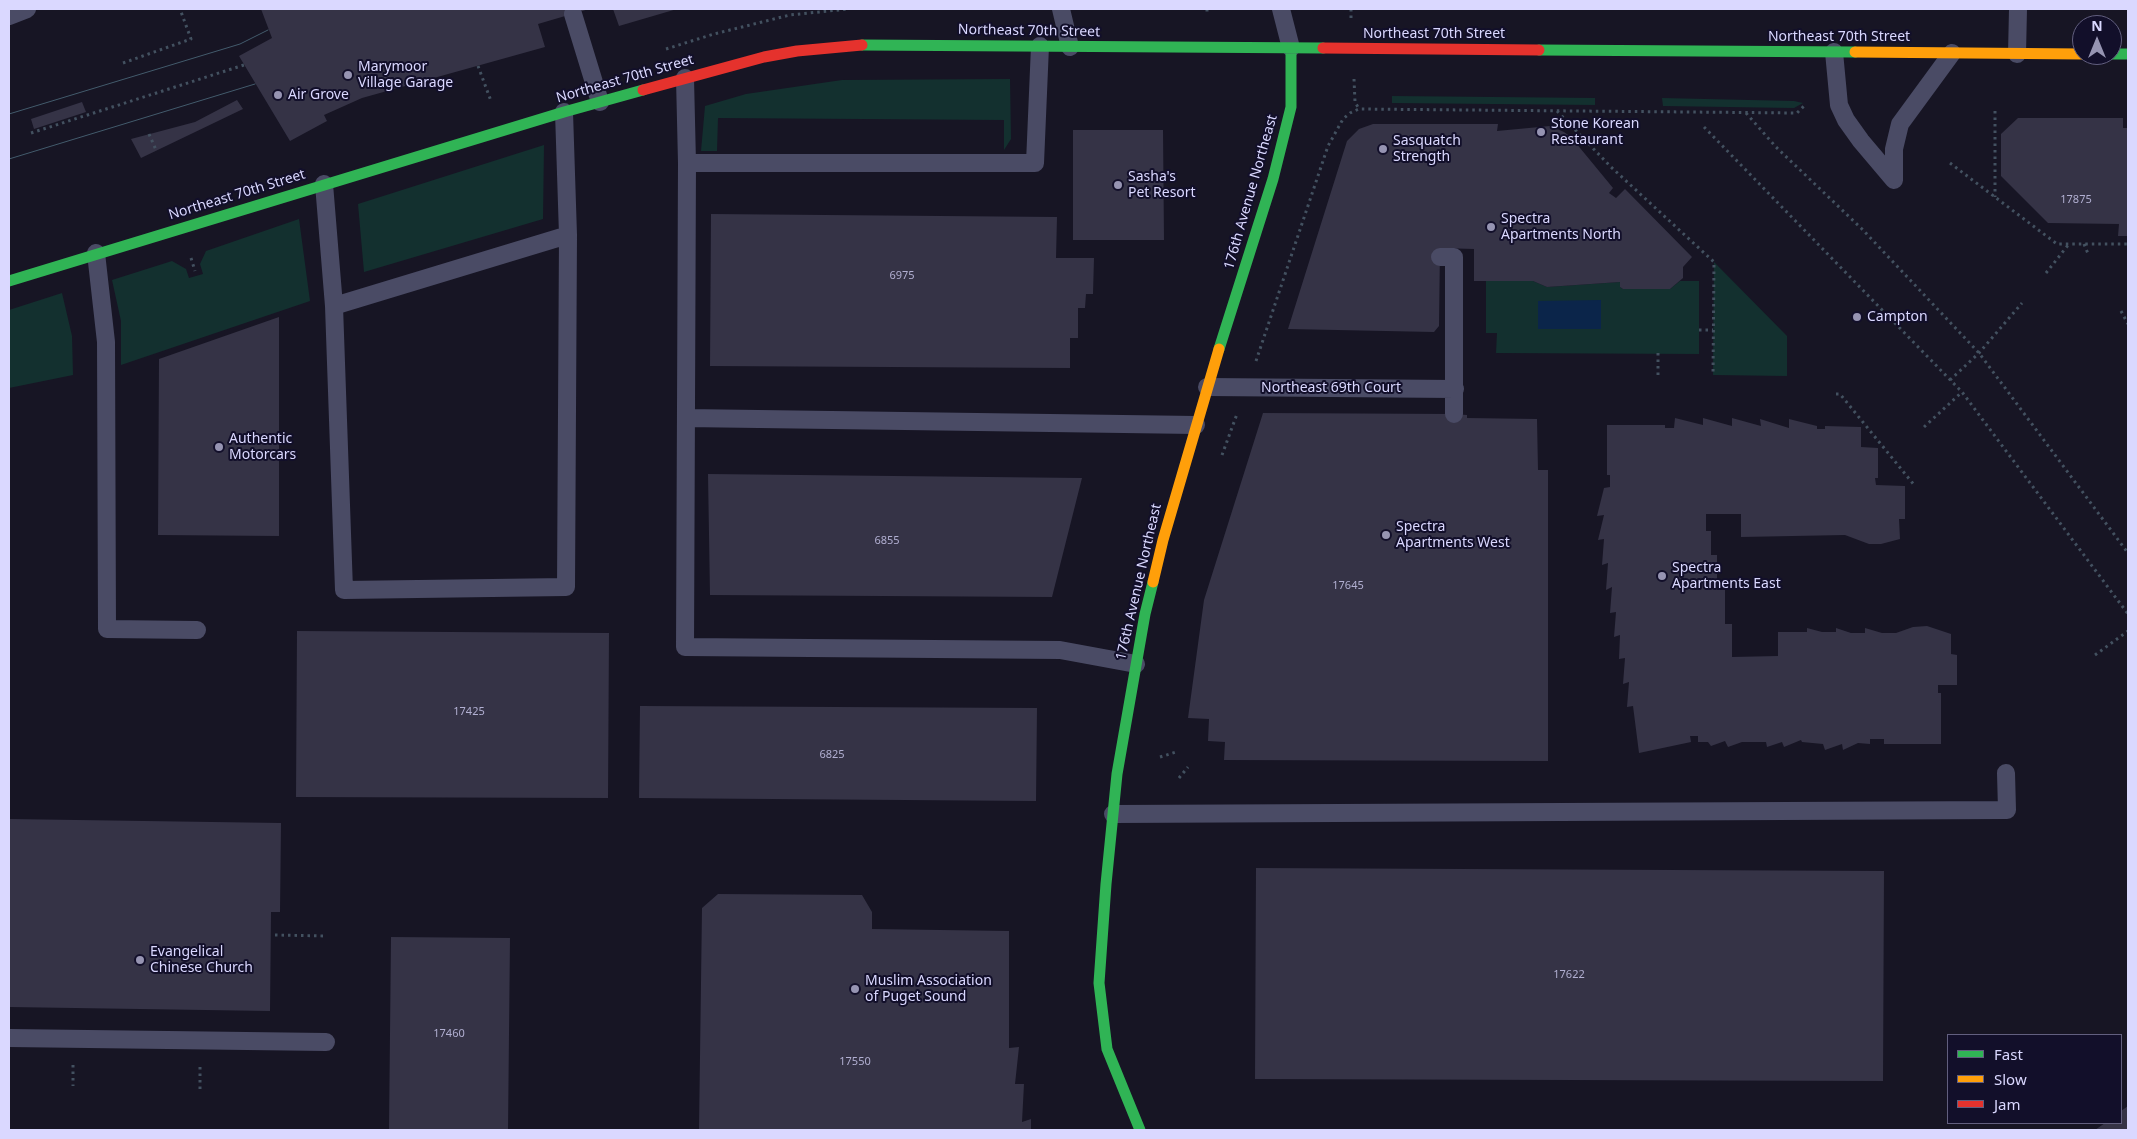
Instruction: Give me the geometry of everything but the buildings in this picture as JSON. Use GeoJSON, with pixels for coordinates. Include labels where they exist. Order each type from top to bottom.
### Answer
{"type":"FeatureCollection","features":[{"type":"Feature","properties":{"kind":"street","name":"Northeast 70th Street"},"geometry":{"type":"LineString","coordinates":[[9,281],[564,112],[780,54],[864,45],[2072,54]]}},
{"type":"Feature","properties":{"kind":"street","name":"176th Avenue Northeast"},"geometry":{"type":"LineString","coordinates":[[1140,1130],[1107,1049],[1099,982],[1117,774],[1136,664],[1160,550],[1207,388],[1275,170],[1291,107],[1291,48]]}},
{"type":"Feature","properties":{"kind":"lane"},"geometry":{"type":"LineString","coordinates":[[9,16],[26,9]]}},
{"type":"Feature","properties":{"kind":"lane"},"geometry":{"type":"LineString","coordinates":[[1061,9],[1070,47]]}},
{"type":"Feature","properties":{"kind":"lane"},"geometry":{"type":"LineString","coordinates":[[1281,9],[1291,48]]}},
{"type":"Feature","properties":{"kind":"lane"},"geometry":{"type":"LineString","coordinates":[[2017,54],[2018,9]]}},
{"type":"Feature","properties":{"kind":"lane"},"geometry":{"type":"LineString","coordinates":[[573,14],[600,102]]}},
{"type":"Feature","properties":{"kind":"lane"},"geometry":{"type":"LineString","coordinates":[[686,163],[1035,163],[1040,46]]}},
{"type":"Feature","properties":{"kind":"lane"},"geometry":{"type":"LineString","coordinates":[[1834,52],[1839,105],[1846,120],[1860,141],[1894,180],[1894,149],[1900,124],[1952,53]]}},
{"type":"Feature","properties":{"kind":"lane"},"geometry":{"type":"LineString","coordinates":[[685,78],[685,647],[1060,650],[1136,664]]}},
{"type":"Feature","properties":{"kind":"lane"},"geometry":{"type":"LineString","coordinates":[[324,184],[334,306],[344,590],[566,587],[568,235],[564,112]]}},
{"type":"Feature","properties":{"kind":"lane"},"geometry":{"type":"LineString","coordinates":[[334,306],[568,235]]}},
{"type":"Feature","properties":{"kind":"lane"},"geometry":{"type":"LineString","coordinates":[[96,253],[106,342],[108,629],[197,630]]}},
{"type":"Feature","properties":{"kind":"lane"},"geometry":{"type":"LineString","coordinates":[[1440,257],[1454,257],[1454,414]]}},
{"type":"Feature","properties":{"kind":"lane","name":"Northeast 69th Court"},"geometry":{"type":"LineString","coordinates":[[1207,388],[1455,389]]}},
{"type":"Feature","properties":{"kind":"lane"},"geometry":{"type":"LineString","coordinates":[[686,418],[1196,425]]}},
{"type":"Feature","properties":{"kind":"lane"},"geometry":{"type":"LineString","coordinates":[[1113,814],[2007,810],[2006,773]]}},
{"type":"Feature","properties":{"kind":"lane"},"geometry":{"type":"LineString","coordinates":[[9,1038],[326,1042]]}},
{"type":"Feature","properties":{"kind":"path"},"geometry":{"type":"LineString","coordinates":[[123,63],[191,39],[180,9]]}},
{"type":"Feature","properties":{"kind":"path"},"geometry":{"type":"LineString","coordinates":[[1207,9],[1207,16]]}},
{"type":"Feature","properties":{"kind":"path"},"geometry":{"type":"LineString","coordinates":[[31,132],[244,66]]}},
{"type":"Feature","properties":{"kind":"path"},"geometry":{"type":"LineString","coordinates":[[478,66],[491,102]]}},
{"type":"Feature","properties":{"kind":"path"},"geometry":{"type":"LineString","coordinates":[[1355,102],[1359,109]]}},
{"type":"Feature","properties":{"kind":"path"},"geometry":{"type":"LineString","coordinates":[[1182,472],[1220,460],[1247,388],[1328,146],[1343,119],[1350,113],[1359,109],[1797,113],[1804,106]]}},
{"type":"Feature","properties":{"kind":"path"},"geometry":{"type":"LineString","coordinates":[[1556,110],[1611,167],[1714,262],[1713,375]]}},
{"type":"Feature","properties":{"kind":"path"},"geometry":{"type":"LineString","coordinates":[[1995,110],[1995,197]]}},
{"type":"Feature","properties":{"kind":"path"},"geometry":{"type":"LineString","coordinates":[[1745,112],[1776,147],[1862,229],[1978,353],[2128,552]]}},
{"type":"Feature","properties":{"kind":"path"},"geometry":{"type":"LineString","coordinates":[[1704,127],[1962,392],[2128,614]]}},
{"type":"Feature","properties":{"kind":"path"},"geometry":{"type":"LineString","coordinates":[[149,134],[156,150]]}},
{"type":"Feature","properties":{"kind":"path"},"geometry":{"type":"LineString","coordinates":[[1950,163],[2057,244],[2128,244]]}},
{"type":"Feature","properties":{"kind":"path"},"geometry":{"type":"LineString","coordinates":[[2046,273],[2069,244]]}},
{"type":"Feature","properties":{"kind":"path"},"geometry":{"type":"LineString","coordinates":[[2084,244],[2089,256]]}},
{"type":"Feature","properties":{"kind":"path"},"geometry":{"type":"LineString","coordinates":[[190,255],[196,271]]}},
{"type":"Feature","properties":{"kind":"path"},"geometry":{"type":"LineString","coordinates":[[1950,380],[1978,353],[2022,303]]}},
{"type":"Feature","properties":{"kind":"path"},"geometry":{"type":"LineString","coordinates":[[2121,310],[2128,324]]}},
{"type":"Feature","properties":{"kind":"path"},"geometry":{"type":"LineString","coordinates":[[1699,330],[1713,330]]}},
{"type":"Feature","properties":{"kind":"path"},"geometry":{"type":"LineString","coordinates":[[1658,353],[1658,375]]}},
{"type":"Feature","properties":{"kind":"path"},"geometry":{"type":"LineString","coordinates":[[1924,427],[1962,392]]}},
{"type":"Feature","properties":{"kind":"path"},"geometry":{"type":"LineString","coordinates":[[1836,394],[1840,394],[1915,486]]}},
{"type":"Feature","properties":{"kind":"path"},"geometry":{"type":"LineString","coordinates":[[2095,655],[2128,630]]}},
{"type":"Feature","properties":{"kind":"path"},"geometry":{"type":"LineString","coordinates":[[1160,757],[1176,752]]}},
{"type":"Feature","properties":{"kind":"path"},"geometry":{"type":"LineString","coordinates":[[1179,778],[1188,767]]}},
{"type":"Feature","properties":{"kind":"path"},"geometry":{"type":"LineString","coordinates":[[274,935],[327,936]]}},
{"type":"Feature","properties":{"kind":"green space"},"geometry":{"type":"Polygon","coordinates":[[[1010,79],[1011,139],[1004,150],[1004,120],[718,118],[717,151],[701,151],[705,106],[746,94],[842,80],[1010,79]]]}},
{"type":"Feature","properties":{"kind":"green space"},"geometry":{"type":"Polygon","coordinates":[[[1392,96],[1595,98],[1595,105],[1392,103],[1392,96]]]}},
{"type":"Feature","properties":{"kind":"green space"},"geometry":{"type":"Polygon","coordinates":[[[1662,98],[1794,101],[1803,103],[1794,108],[1663,106],[1662,98]]]}},
{"type":"Feature","properties":{"kind":"green space"},"geometry":{"type":"Polygon","coordinates":[[[544,145],[543,219],[364,272],[358,204],[544,145]]]}},
{"type":"Feature","properties":{"kind":"green space"},"geometry":{"type":"Polygon","coordinates":[[[299,219],[310,301],[121,365],[121,321],[112,280],[172,261],[186,269],[189,278],[203,274],[200,264],[206,251],[299,219]]]}},
{"type":"Feature","properties":{"kind":"green space"},"geometry":{"type":"Polygon","coordinates":[[[1714,262],[1787,336],[1787,376],[1713,375],[1714,262]]]}},
{"type":"Feature","properties":{"kind":"green space"},"geometry":{"type":"Polygon","coordinates":[[[1486,281],[1533,281],[1547,287],[1620,282],[1620,287],[1623,289],[1670,289],[1680,281],[1699,281],[1699,354],[1496,353],[1497,333],[1486,333],[1486,281]]]}},
{"type":"Feature","properties":{"kind":"green space"},"geometry":{"type":"Polygon","coordinates":[[[62,293],[72,336],[73,375],[9,388],[9,310],[62,293]]]}},
{"type":"Feature","properties":{"kind":"water"},"geometry":{"type":"Polygon","coordinates":[[[1601,300],[1601,329],[1538,329],[1538,301],[1601,300]]]}},
{"type":"Feature","properties":{"kind":"tram line"},"geometry":{"type":"LineString","coordinates":[[9,114],[240,44],[268,30]]}},
{"type":"Feature","properties":{"kind":"tram line"},"geometry":{"type":"LineString","coordinates":[[9,159],[255,84]]}},
{"type":"Feature","properties":{"kind":"traffic: fast"},"geometry":{"type":"LineString","coordinates":[[862,45],[1323,48]]}},
{"type":"Feature","properties":{"kind":"traffic: fast"},"geometry":{"type":"LineString","coordinates":[[1219,349],[1273,179],[1291,107],[1291,48]]}},
{"type":"Feature","properties":{"kind":"traffic: fast"},"geometry":{"type":"LineString","coordinates":[[1539,50],[1855,52]]}},
{"type":"Feature","properties":{"kind":"traffic: fast"},"geometry":{"type":"LineString","coordinates":[[2122,54],[2128,54]]}},
{"type":"Feature","properties":{"kind":"traffic: fast"},"geometry":{"type":"LineString","coordinates":[[9,281],[564,112],[643,90]]}},
{"type":"Feature","properties":{"kind":"traffic: fast"},"geometry":{"type":"LineString","coordinates":[[1140,1130],[1107,1049],[1099,983],[1106,884],[1117,774],[1145,614],[1153,582]]}},
{"type":"Feature","properties":{"kind":"traffic: slow"},"geometry":{"type":"LineString","coordinates":[[1855,52],[2072,54]]}},
{"type":"Feature","properties":{"kind":"traffic: slow"},"geometry":{"type":"LineString","coordinates":[[1153,582],[1163,540],[1219,349]]}},
{"type":"Feature","properties":{"kind":"traffic: jam"},"geometry":{"type":"LineString","coordinates":[[643,90],[764,57],[797,51],[862,45]]}},
{"type":"Feature","properties":{"kind":"traffic: jam"},"geometry":{"type":"LineString","coordinates":[[1323,48],[1539,50]]}},
{"type":"Feature","properties":{"kind":"place","name":"Marymoor Village Garage"},"geometry":{"type":"Point","coordinates":[348,75]}},
{"type":"Feature","properties":{"kind":"place","name":"Air Grove"},"geometry":{"type":"Point","coordinates":[278,95]}},
{"type":"Feature","properties":{"kind":"place","name":"Stone Korean Restaurant"},"geometry":{"type":"Point","coordinates":[1541,132]}},
{"type":"Feature","properties":{"kind":"place","name":"Sasquatch Strength"},"geometry":{"type":"Point","coordinates":[1383,149]}},
{"type":"Feature","properties":{"kind":"place","name":"Sasha's Pet Resort"},"geometry":{"type":"Point","coordinates":[1118,185]}},
{"type":"Feature","properties":{"kind":"place","name":"Spectra Apartments North"},"geometry":{"type":"Point","coordinates":[1491,227]}},
{"type":"Feature","properties":{"kind":"place","name":"Campton"},"geometry":{"type":"Point","coordinates":[1857,317]}},
{"type":"Feature","properties":{"kind":"place","name":"Authentic Motorcars"},"geometry":{"type":"Point","coordinates":[219,447]}},
{"type":"Feature","properties":{"kind":"place","name":"Spectra Apartments West"},"geometry":{"type":"Point","coordinates":[1386,535]}},
{"type":"Feature","properties":{"kind":"place","name":"Spectra Apartments East"},"geometry":{"type":"Point","coordinates":[1662,576]}},
{"type":"Feature","properties":{"kind":"place","name":"Evangelical Chinese Church"},"geometry":{"type":"Point","coordinates":[140,960]}},
{"type":"Feature","properties":{"kind":"place","name":"Muslim Association of Puget Sound"},"geometry":{"type":"Point","coordinates":[855,989]}}]}
